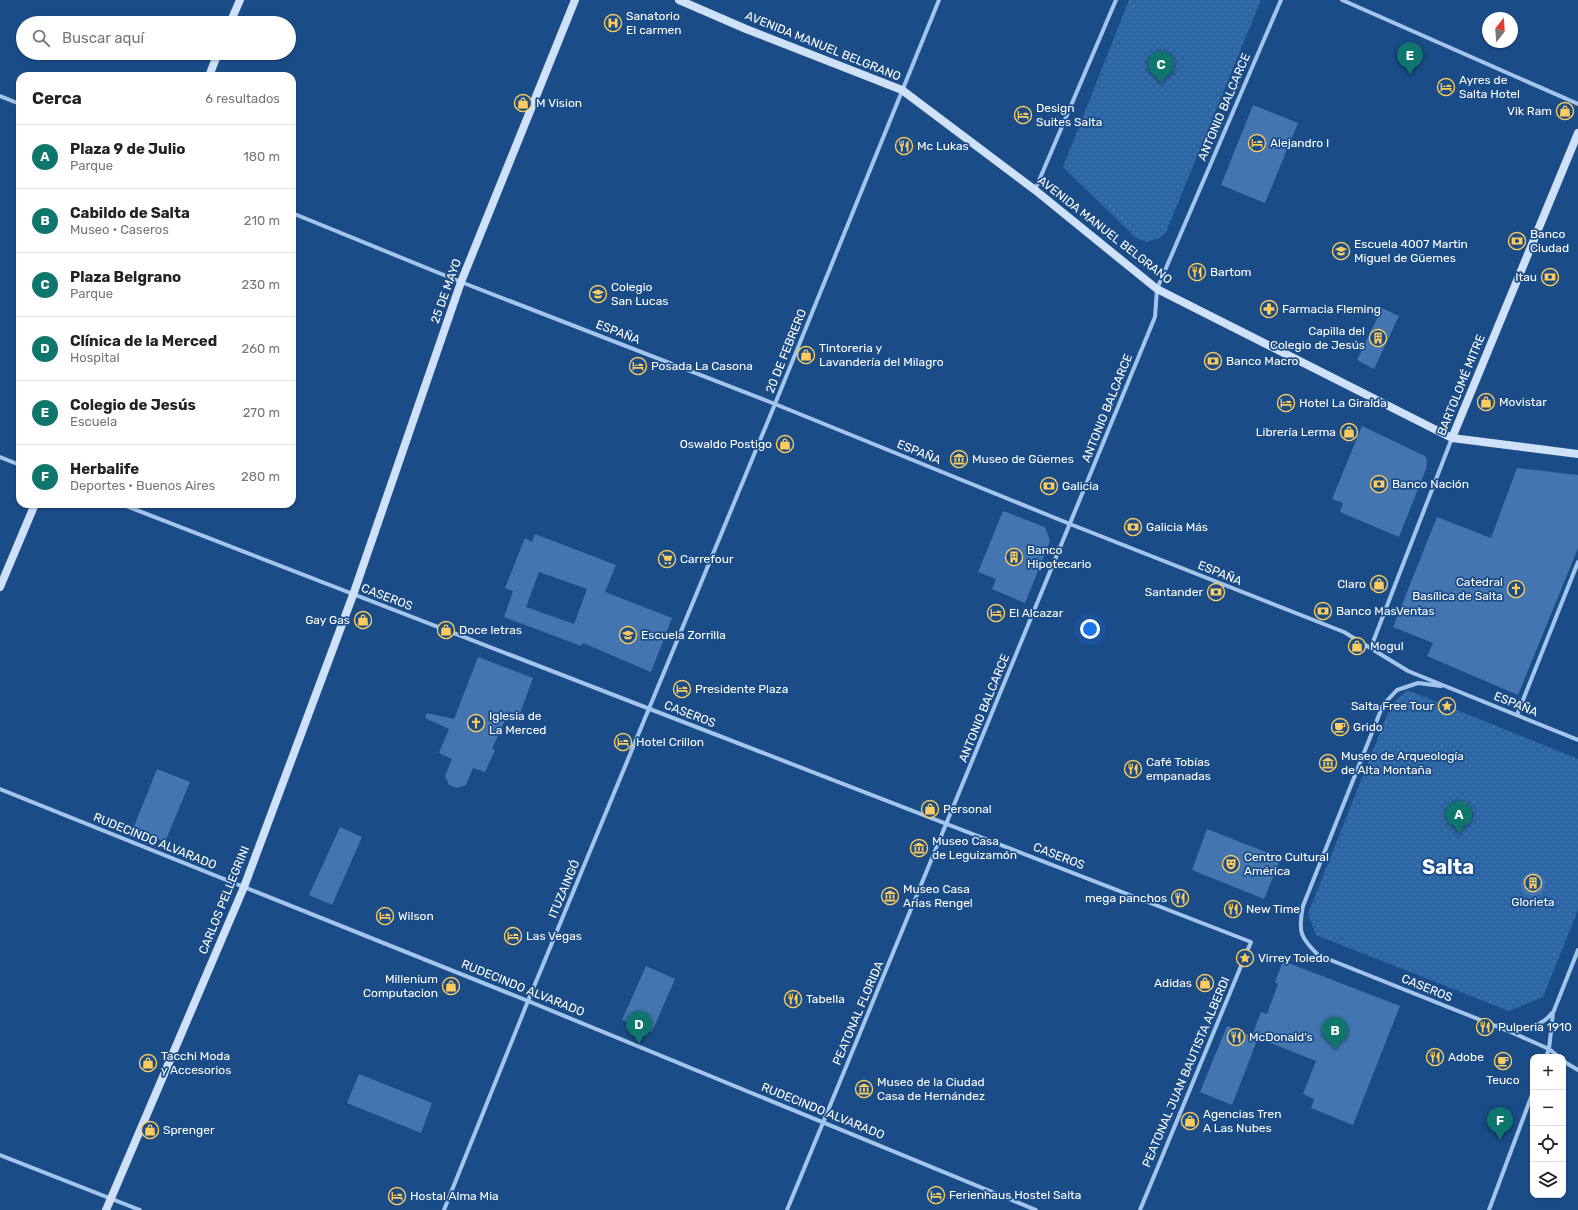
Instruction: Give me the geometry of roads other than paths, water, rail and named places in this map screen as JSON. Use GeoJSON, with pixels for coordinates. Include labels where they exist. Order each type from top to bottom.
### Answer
{"type":"FeatureCollection","features":[{"type":"Feature","properties":{"kind":"main road"},"geometry":{"type":"LineString","coordinates":[[233,16],[240,0]]}},
{"type":"Feature","properties":{"kind":"main road","name":"25 DE MAYO"},"geometry":{"type":"LineString","coordinates":[[353,595],[461,282],[575,0]]}},
{"type":"Feature","properties":{"kind":"main road","name":"AVENIDA MANUEL BELGRANO"},"geometry":{"type":"LineString","coordinates":[[679,0],[746,29],[902,90],[1035,190],[1158,289],[1452,438],[1578,454]]}},
{"type":"Feature","properties":{"kind":"main road"},"geometry":{"type":"LineString","coordinates":[[211,72],[215,60]]}},
{"type":"Feature","properties":{"kind":"main road","name":"BARTOLOMÉ MITRE"},"geometry":{"type":"LineString","coordinates":[[1452,438],[1578,133]]}},
{"type":"Feature","properties":{"kind":"main road"},"geometry":{"type":"LineString","coordinates":[[0,587],[33,508]]}},
{"type":"Feature","properties":{"kind":"main road","name":"CARLOS PELLEGRINI"},"geometry":{"type":"LineString","coordinates":[[106,1210],[244,887],[353,595]]}},
{"type":"Feature","properties":{"kind":"street","name":"20 DE FEBRERO"},"geometry":{"type":"LineString","coordinates":[[650,709],[939,0]]}},
{"type":"Feature","properties":{"kind":"street"},"geometry":{"type":"LineString","coordinates":[[1035,190],[1116,0]]}},
{"type":"Feature","properties":{"kind":"street","name":"ANTONIO BALCARCE"},"geometry":{"type":"LineString","coordinates":[[948,823],[1155,317],[1158,289],[1281,0]]}},
{"type":"Feature","properties":{"kind":"street"},"geometry":{"type":"LineString","coordinates":[[1342,0],[1578,104]]}},
{"type":"Feature","properties":{"kind":"street"},"geometry":{"type":"LineString","coordinates":[[0,96],[16,102]]}},
{"type":"Feature","properties":{"kind":"street","name":"ESPAÑA"},"geometry":{"type":"LineString","coordinates":[[296,215],[461,282],[775,404],[1070,524],[1336,629],[1371,647],[1408,670],[1578,740]]}},
{"type":"Feature","properties":{"kind":"street","name":"BARTOLOMÉ MITRE"},"geometry":{"type":"LineString","coordinates":[[1371,647],[1452,438]]}},
{"type":"Feature","properties":{"kind":"street"},"geometry":{"type":"LineString","coordinates":[[0,457],[16,463]]}},
{"type":"Feature","properties":{"kind":"street","name":"CASEROS"},"geometry":{"type":"LineString","coordinates":[[131,508],[1252,942]]}},
{"type":"Feature","properties":{"kind":"street"},"geometry":{"type":"LineString","coordinates":[[1517,715],[1578,562]]}},
{"type":"Feature","properties":{"kind":"street","name":"CASEROS"},"geometry":{"type":"LineString","coordinates":[[1447,687],[1418,683],[1398,690],[1383,705],[1303,906],[1301,927],[1303,940],[1318,955],[1490,1023],[1549,1049],[1555,1054]]}},
{"type":"Feature","properties":{"kind":"street","name":"ITUZAINGÓ"},"geometry":{"type":"LineString","coordinates":[[444,1210],[528,1001],[650,709]]}},
{"type":"Feature","properties":{"kind":"street","name":"RUDECINDO ALVARADO"},"geometry":{"type":"LineString","coordinates":[[0,789],[528,1001],[1036,1210]]}},
{"type":"Feature","properties":{"kind":"street","name":"PEATONAL FLORIDA"},"geometry":{"type":"LineString","coordinates":[[787,1210],[948,823]]}},
{"type":"Feature","properties":{"kind":"street","name":"PEATONAL JUAN BAUTISTA ALBERDI"},"geometry":{"type":"LineString","coordinates":[[1140,1210],[1252,942]]}},
{"type":"Feature","properties":{"kind":"street"},"geometry":{"type":"LineString","coordinates":[[1547,1054],[1553,1013],[1578,950]]}},
{"type":"Feature","properties":{"kind":"street"},"geometry":{"type":"LineString","coordinates":[[1490,1023],[1524,1028],[1540,1023],[1553,1013]]}},
{"type":"Feature","properties":{"kind":"street"},"geometry":{"type":"LineString","coordinates":[[1566,1063],[1578,1070]]}},
{"type":"Feature","properties":{"kind":"street"},"geometry":{"type":"LineString","coordinates":[[1488,1210],[1530,1100]]}},
{"type":"Feature","properties":{"kind":"street"},"geometry":{"type":"LineString","coordinates":[[0,1155],[140,1210]]}},
{"type":"Feature","properties":{"kind":"place","name":"Sanatorio El carmen"},"geometry":{"type":"Point","coordinates":[613,23]}},
{"type":"Feature","properties":{"kind":"place","name":"Colegio de Jesús"},"geometry":{"type":"Point","coordinates":[1410,75]}},
{"type":"Feature","properties":{"kind":"place","name":"Plaza Belgrano"},"geometry":{"type":"Point","coordinates":[1161,84]}},
{"type":"Feature","properties":{"kind":"place","name":"Ayres de Salta Hotel"},"geometry":{"type":"Point","coordinates":[1446,87]}},
{"type":"Feature","properties":{"kind":"place","name":"M Vision"},"geometry":{"type":"Point","coordinates":[523,103]}},
{"type":"Feature","properties":{"kind":"place","name":"Vik Ram"},"geometry":{"type":"Point","coordinates":[1565,111]}},
{"type":"Feature","properties":{"kind":"place","name":"Design Suites Salta"},"geometry":{"type":"Point","coordinates":[1023,115]}},
{"type":"Feature","properties":{"kind":"place","name":"Alejandro I"},"geometry":{"type":"Point","coordinates":[1257,143]}},
{"type":"Feature","properties":{"kind":"place","name":"Mc Lukas"},"geometry":{"type":"Point","coordinates":[904,146]}},
{"type":"Feature","properties":{"kind":"place","name":"Banco Ciudad"},"geometry":{"type":"Point","coordinates":[1517,241]}},
{"type":"Feature","properties":{"kind":"place","name":"Escuela 4007 Martin Miguel de Güemes"},"geometry":{"type":"Point","coordinates":[1341,251]}},
{"type":"Feature","properties":{"kind":"place","name":"Bartom"},"geometry":{"type":"Point","coordinates":[1197,272]}},
{"type":"Feature","properties":{"kind":"place","name":"Itau"},"geometry":{"type":"Point","coordinates":[1550,277]}},
{"type":"Feature","properties":{"kind":"place","name":"Colegio San Lucas"},"geometry":{"type":"Point","coordinates":[598,294]}},
{"type":"Feature","properties":{"kind":"place","name":"Farmacia Fleming"},"geometry":{"type":"Point","coordinates":[1269,309]}},
{"type":"Feature","properties":{"kind":"place","name":"Capilla del Colegio de Jesús"},"geometry":{"type":"Point","coordinates":[1378,338]}},
{"type":"Feature","properties":{"kind":"place","name":"Tintoreria y Lavandería del Milagro"},"geometry":{"type":"Point","coordinates":[806,355]}},
{"type":"Feature","properties":{"kind":"place","name":"Banco Macro"},"geometry":{"type":"Point","coordinates":[1213,361]}},
{"type":"Feature","properties":{"kind":"place","name":"Posada La Casona"},"geometry":{"type":"Point","coordinates":[638,366]}},
{"type":"Feature","properties":{"kind":"place","name":"Movistar"},"geometry":{"type":"Point","coordinates":[1486,402]}},
{"type":"Feature","properties":{"kind":"place","name":"Hotel La Giralda"},"geometry":{"type":"Point","coordinates":[1286,403]}},
{"type":"Feature","properties":{"kind":"place","name":"Librería Lerma"},"geometry":{"type":"Point","coordinates":[1349,432]}},
{"type":"Feature","properties":{"kind":"place","name":"Oswaldo Postigo"},"geometry":{"type":"Point","coordinates":[785,444]}},
{"type":"Feature","properties":{"kind":"place","name":"Museo de Güemes"},"geometry":{"type":"Point","coordinates":[959,459]}},
{"type":"Feature","properties":{"kind":"place","name":"Banco Nación"},"geometry":{"type":"Point","coordinates":[1379,484]}},
{"type":"Feature","properties":{"kind":"place","name":"Galicia"},"geometry":{"type":"Point","coordinates":[1049,486]}},
{"type":"Feature","properties":{"kind":"place","name":"Galicia Más"},"geometry":{"type":"Point","coordinates":[1133,527]}},
{"type":"Feature","properties":{"kind":"place","name":"Banco Hipotecario"},"geometry":{"type":"Point","coordinates":[1014,557]}},
{"type":"Feature","properties":{"kind":"place","name":"Carrefour"},"geometry":{"type":"Point","coordinates":[667,559]}},
{"type":"Feature","properties":{"kind":"place","name":"Claro"},"geometry":{"type":"Point","coordinates":[1379,584]}},
{"type":"Feature","properties":{"kind":"place","name":"Catedral Basílica de Salta"},"geometry":{"type":"Point","coordinates":[1516,589]}},
{"type":"Feature","properties":{"kind":"place","name":"Santander"},"geometry":{"type":"Point","coordinates":[1216,592]}},
{"type":"Feature","properties":{"kind":"place","name":"Banco MasVentas"},"geometry":{"type":"Point","coordinates":[1323,611]}},
{"type":"Feature","properties":{"kind":"place","name":"El Alcazar"},"geometry":{"type":"Point","coordinates":[996,613]}},
{"type":"Feature","properties":{"kind":"place","name":"Gay Gas"},"geometry":{"type":"Point","coordinates":[363,620]}},
{"type":"Feature","properties":{"kind":"place","name":"Doce letras"},"geometry":{"type":"Point","coordinates":[446,630]}},
{"type":"Feature","properties":{"kind":"place","name":"Escuela Zorrilla"},"geometry":{"type":"Point","coordinates":[628,635]}},
{"type":"Feature","properties":{"kind":"place","name":"Mogul"},"geometry":{"type":"Point","coordinates":[1357,646]}},
{"type":"Feature","properties":{"kind":"place","name":"Presidente Plaza"},"geometry":{"type":"Point","coordinates":[682,689]}},
{"type":"Feature","properties":{"kind":"place","name":"Salta Free Tour"},"geometry":{"type":"Point","coordinates":[1447,706]}},
{"type":"Feature","properties":{"kind":"place","name":"Iglesia de La Merced"},"geometry":{"type":"Point","coordinates":[476,723]}},
{"type":"Feature","properties":{"kind":"place","name":"Grido"},"geometry":{"type":"Point","coordinates":[1340,727]}},
{"type":"Feature","properties":{"kind":"place","name":"Hotel Crillon"},"geometry":{"type":"Point","coordinates":[623,742]}},
{"type":"Feature","properties":{"kind":"place","name":"Museo de Arqueología de Alta Montaña"},"geometry":{"type":"Point","coordinates":[1328,763]}},
{"type":"Feature","properties":{"kind":"place","name":"Café Tobías empanadas"},"geometry":{"type":"Point","coordinates":[1133,769]}},
{"type":"Feature","properties":{"kind":"place","name":"Personal"},"geometry":{"type":"Point","coordinates":[930,809]}},
{"type":"Feature","properties":{"kind":"place","name":"Plaza 9 de Julio"},"geometry":{"type":"Point","coordinates":[1459,834]}},
{"type":"Feature","properties":{"kind":"place","name":"Museo Casa de Leguizamón"},"geometry":{"type":"Point","coordinates":[919,848]}},
{"type":"Feature","properties":{"kind":"place","name":"Centro Cultural América"},"geometry":{"type":"Point","coordinates":[1231,864]}},
{"type":"Feature","properties":{"kind":"place","name":"Glorieta"},"geometry":{"type":"Point","coordinates":[1533,883]}},
{"type":"Feature","properties":{"kind":"place","name":"Museo Casa Arias Rengel"},"geometry":{"type":"Point","coordinates":[890,896]}},
{"type":"Feature","properties":{"kind":"place","name":"mega panchos"},"geometry":{"type":"Point","coordinates":[1180,898]}},
{"type":"Feature","properties":{"kind":"place","name":"New Time"},"geometry":{"type":"Point","coordinates":[1233,909]}},
{"type":"Feature","properties":{"kind":"place","name":"Wilson"},"geometry":{"type":"Point","coordinates":[385,916]}},
{"type":"Feature","properties":{"kind":"place","name":"Las Vegas"},"geometry":{"type":"Point","coordinates":[513,936]}},
{"type":"Feature","properties":{"kind":"place","name":"Virrey Toledo"},"geometry":{"type":"Point","coordinates":[1245,958]}},
{"type":"Feature","properties":{"kind":"place","name":"Adidas"},"geometry":{"type":"Point","coordinates":[1205,983]}},
{"type":"Feature","properties":{"kind":"place","name":"Millenium Computacion"},"geometry":{"type":"Point","coordinates":[451,986]}},
{"type":"Feature","properties":{"kind":"place","name":"Tabella"},"geometry":{"type":"Point","coordinates":[793,999]}},
{"type":"Feature","properties":{"kind":"place","name":"Pulperia 1910"},"geometry":{"type":"Point","coordinates":[1485,1027]}},
{"type":"Feature","properties":{"kind":"place","name":"McDonald's"},"geometry":{"type":"Point","coordinates":[1236,1037]}},
{"type":"Feature","properties":{"kind":"place","name":"Clínica de la Merced"},"geometry":{"type":"Point","coordinates":[639,1044]}},
{"type":"Feature","properties":{"kind":"place","name":"Cabildo de Salta"},"geometry":{"type":"Point","coordinates":[1335,1050]}},
{"type":"Feature","properties":{"kind":"place","name":"Adobe"},"geometry":{"type":"Point","coordinates":[1435,1057]}},
{"type":"Feature","properties":{"kind":"place","name":"Teuco"},"geometry":{"type":"Point","coordinates":[1503,1061]}},
{"type":"Feature","properties":{"kind":"place","name":"Tacchi Moda y Accesorios"},"geometry":{"type":"Point","coordinates":[148,1063]}},
{"type":"Feature","properties":{"kind":"place","name":"Museo de la Ciudad Casa de Hernández"},"geometry":{"type":"Point","coordinates":[864,1089]}},
{"type":"Feature","properties":{"kind":"place","name":"Agencias Tren A Las Nubes"},"geometry":{"type":"Point","coordinates":[1190,1121]}},
{"type":"Feature","properties":{"kind":"place","name":"Sprenger"},"geometry":{"type":"Point","coordinates":[150,1130]}},
{"type":"Feature","properties":{"kind":"place","name":"Herbalife"},"geometry":{"type":"Point","coordinates":[1500,1140]}},
{"type":"Feature","properties":{"kind":"place","name":"Ferienhaus Hostel Salta"},"geometry":{"type":"Point","coordinates":[936,1195]}},
{"type":"Feature","properties":{"kind":"place","name":"Hostal Alma Mia"},"geometry":{"type":"Point","coordinates":[397,1196]}},
{"type":"Feature","properties":{"kind":"district","name":"Salta"},"geometry":{"type":"Point","coordinates":[1448,867]}}]}
